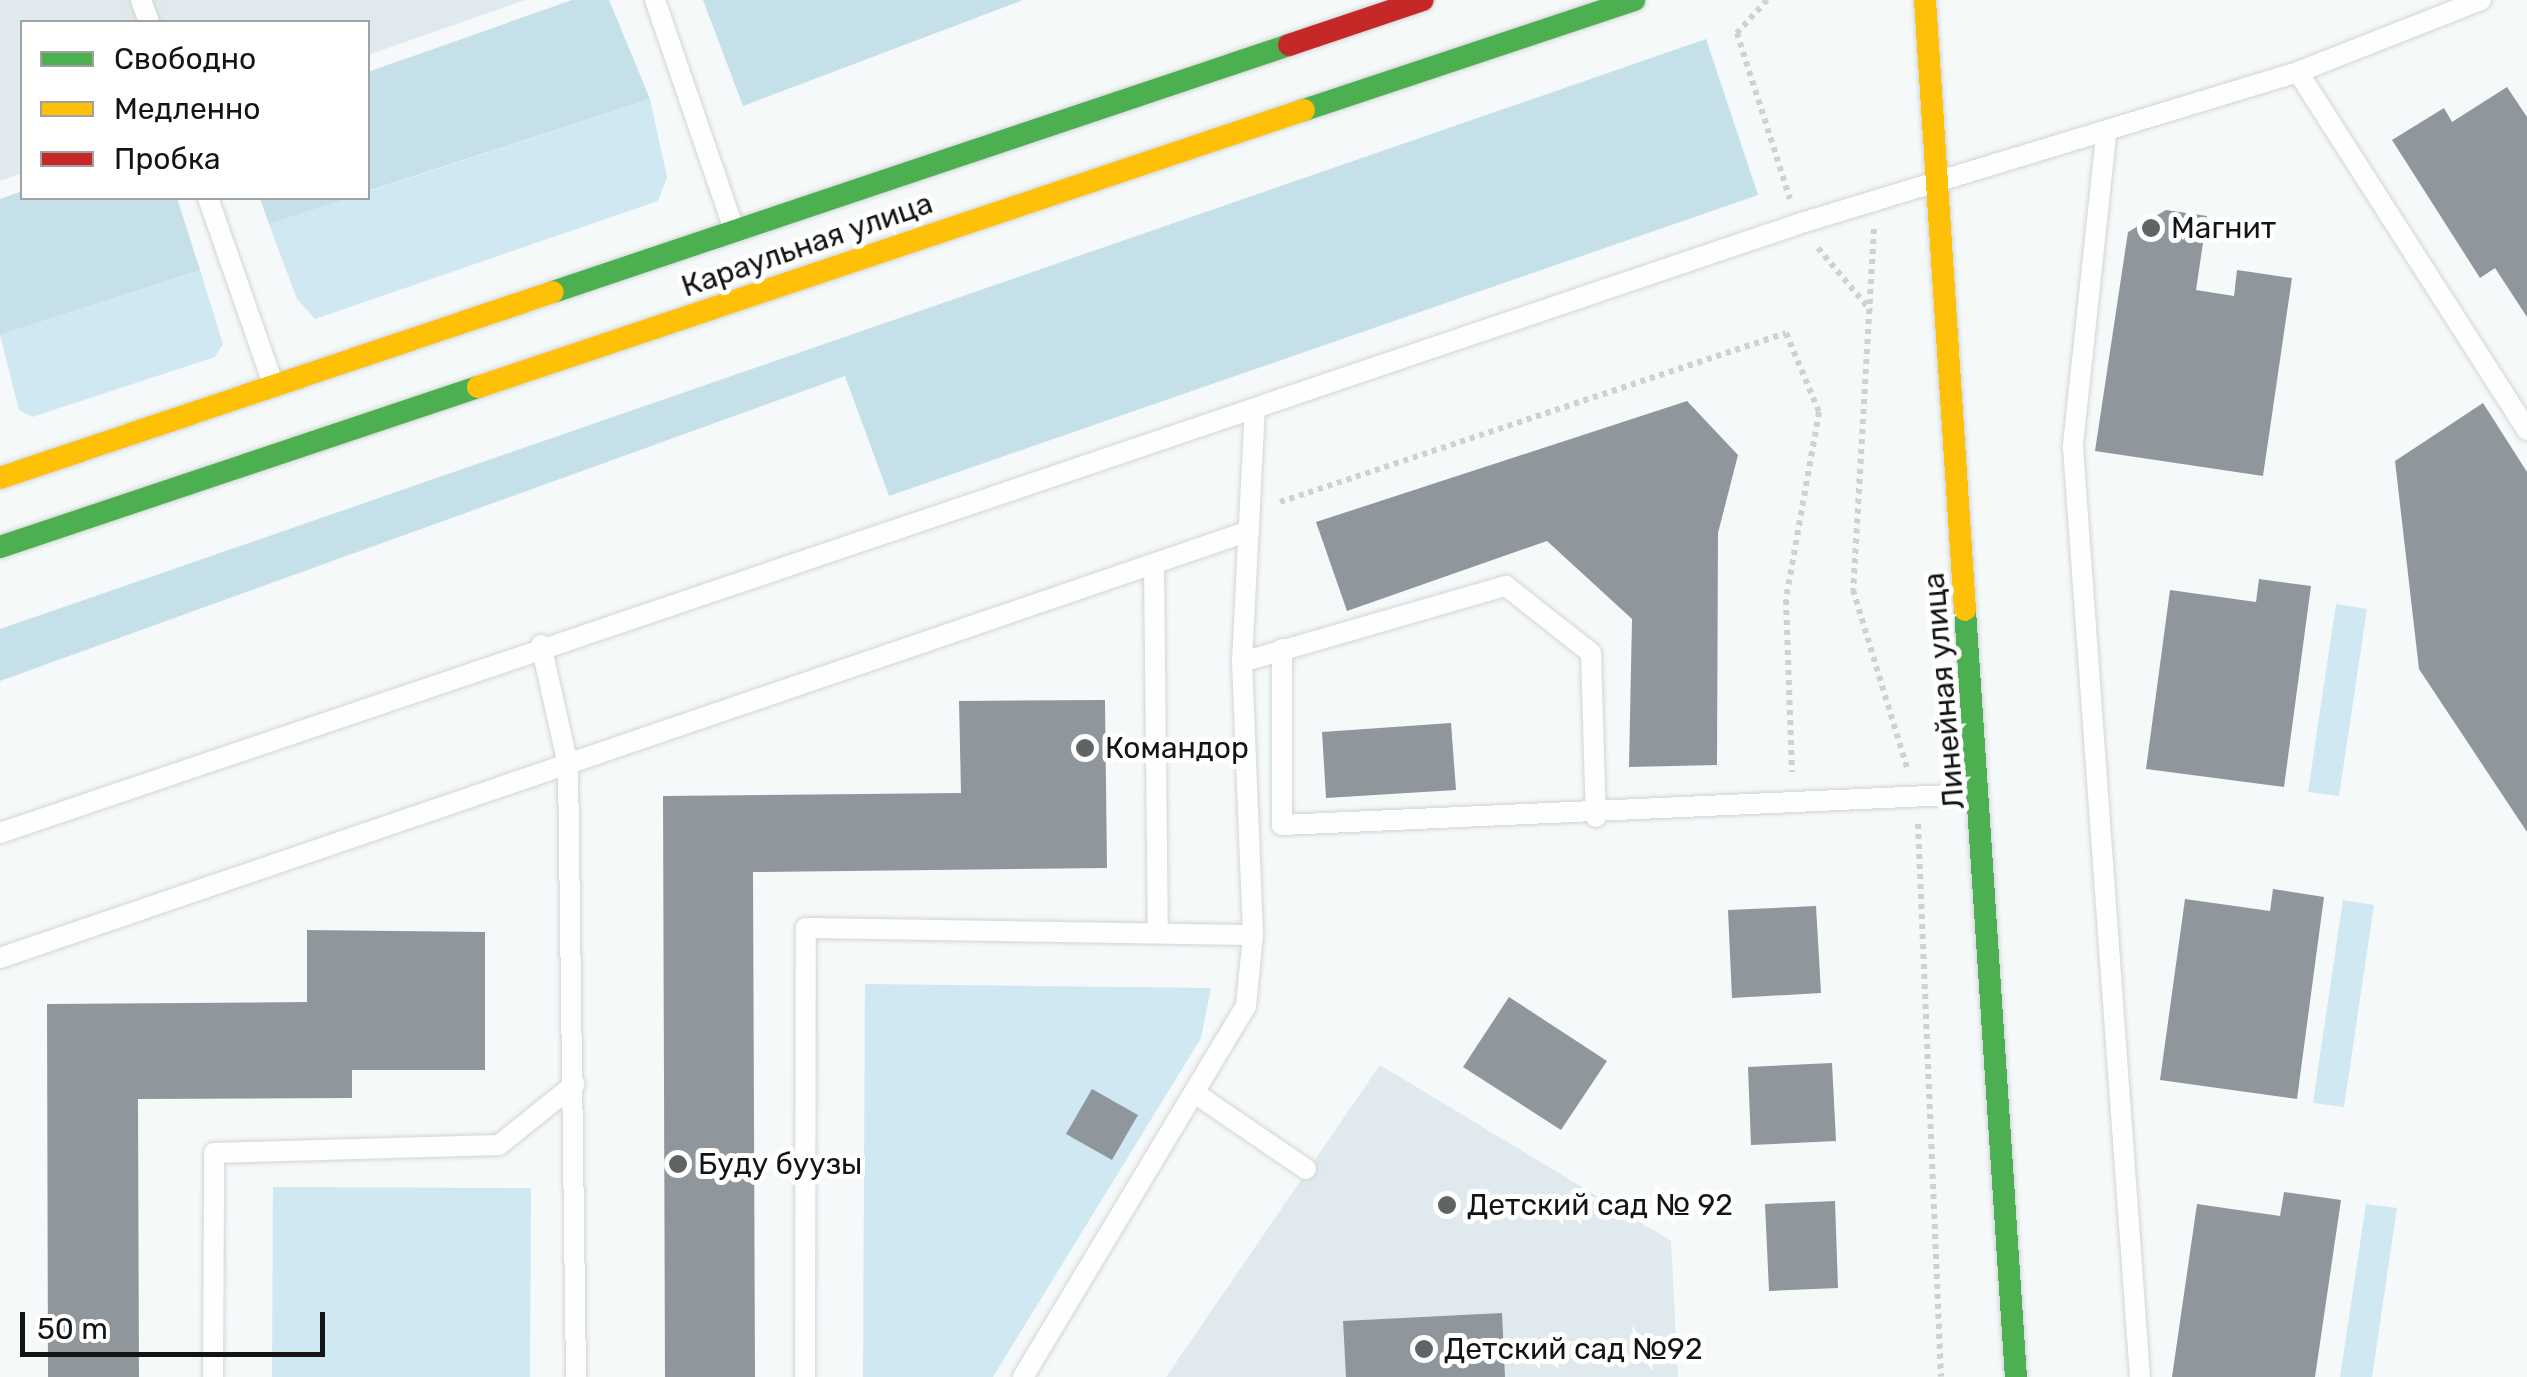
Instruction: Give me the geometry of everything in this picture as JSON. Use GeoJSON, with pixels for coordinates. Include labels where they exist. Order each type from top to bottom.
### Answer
{"type":"FeatureCollection","features":[{"type":"Feature","properties":{"kind":"main road","name":"Караульная улица"},"geometry":{"type":"LineString","coordinates":[[2,470],[736,236],[1423,0]]}},
{"type":"Feature","properties":{"kind":"main road","name":"Караульная улица"},"geometry":{"type":"LineString","coordinates":[[0,548],[1634,0]]}},
{"type":"Feature","properties":{"kind":"main road","name":"Линейная улица"},"geometry":{"type":"LineString","coordinates":[[1925,0],[1983,794],[2016,1377]]}},
{"type":"Feature","properties":{"kind":"lane"},"geometry":{"type":"LineString","coordinates":[[655,0],[736,236]]}},
{"type":"Feature","properties":{"kind":"lane"},"geometry":{"type":"LineString","coordinates":[[0,833],[541,644],[1255,409],[1798,224],[2106,136],[2298,72],[2481,0]]}},
{"type":"Feature","properties":{"kind":"lane"},"geometry":{"type":"LineString","coordinates":[[2298,72],[2527,430]]}},
{"type":"Feature","properties":{"kind":"lane"},"geometry":{"type":"LineString","coordinates":[[2106,136],[2074,447],[2140,1377]]}},
{"type":"Feature","properties":{"kind":"lane"},"geometry":{"type":"LineString","coordinates":[[209,200],[273,384]]}},
{"type":"Feature","properties":{"kind":"lane"},"geometry":{"type":"LineString","coordinates":[[1023,1377],[1246,1006],[1253,935],[1242,662],[1255,409]]}},
{"type":"Feature","properties":{"kind":"lane"},"geometry":{"type":"LineString","coordinates":[[0,958],[1154,564],[1250,522]]}},
{"type":"Feature","properties":{"kind":"lane"},"geometry":{"type":"LineString","coordinates":[[1154,564],[1158,932]]}},
{"type":"Feature","properties":{"kind":"lane"},"geometry":{"type":"LineString","coordinates":[[1242,662],[1506,586],[1590,653],[1596,817]]}},
{"type":"Feature","properties":{"kind":"lane"},"geometry":{"type":"LineString","coordinates":[[541,644],[568,765],[576,1377]]}},
{"type":"Feature","properties":{"kind":"lane"},"geometry":{"type":"LineString","coordinates":[[1282,649],[1282,826],[1794,808],[1983,794]]}},
{"type":"Feature","properties":{"kind":"lane"},"geometry":{"type":"LineString","coordinates":[[805,1377],[806,928],[1253,935]]}},
{"type":"Feature","properties":{"kind":"lane"},"geometry":{"type":"LineString","coordinates":[[213,1377],[214,1153],[499,1145],[575,1084]]}},
{"type":"Feature","properties":{"kind":"lane"},"geometry":{"type":"LineString","coordinates":[[1196,1094],[1306,1169]]}},
{"type":"Feature","properties":{"kind":"path"},"geometry":{"type":"LineString","coordinates":[[1767,0],[1738,32],[1798,224],[1871,312]]}},
{"type":"Feature","properties":{"kind":"path"},"geometry":{"type":"LineString","coordinates":[[1250,522],[1786,333],[1819,412],[1786,600],[1794,808]]}},
{"type":"Feature","properties":{"kind":"shaded area"},"geometry":{"type":"Polygon","coordinates":[[[0,0],[525,0],[370,54],[370,20],[20,20],[20,174],[0,181],[0,0]]]}},
{"type":"Feature","properties":{"kind":"shaded area"},"geometry":{"type":"Polygon","coordinates":[[[572,0],[609,0],[650,99],[370,190],[370,71],[572,0]]]}},
{"type":"Feature","properties":{"kind":"shaded area"},"geometry":{"type":"Polygon","coordinates":[[[703,0],[1023,0],[743,106],[703,0]]]}},
{"type":"Feature","properties":{"kind":"shaded area"},"geometry":{"type":"Polygon","coordinates":[[[1706,39],[1758,195],[889,496],[845,376],[0,681],[0,629],[1706,39]]]}},
{"type":"Feature","properties":{"kind":"shaded area"},"geometry":{"type":"Polygon","coordinates":[[[650,99],[667,177],[658,201],[315,319],[297,299],[269,224],[342,200],[370,200],[370,191],[650,99]]]}},
{"type":"Feature","properties":{"kind":"shaded area"},"geometry":{"type":"Polygon","coordinates":[[[20,192],[20,200],[178,200],[200,270],[0,335],[0,199],[20,192]]]}},
{"type":"Feature","properties":{"kind":"shaded area"},"geometry":{"type":"Polygon","coordinates":[[[261,200],[343,200],[269,224],[261,200]]]}},
{"type":"Feature","properties":{"kind":"shaded area"},"geometry":{"type":"Polygon","coordinates":[[[200,270],[223,344],[215,357],[32,417],[19,410],[0,335],[200,270]]]}},
{"type":"Feature","properties":{"kind":"shaded area"},"geometry":{"type":"Polygon","coordinates":[[[2336,604],[2367,609],[2339,796],[2308,792],[2336,604]]]}},
{"type":"Feature","properties":{"kind":"shaded area"},"geometry":{"type":"Polygon","coordinates":[[[2343,900],[2374,905],[2344,1107],[2313,1103],[2343,900]]]}},
{"type":"Feature","properties":{"kind":"shaded area"},"geometry":{"type":"Polygon","coordinates":[[[865,984],[1211,988],[1201,1038],[993,1377],[863,1377],[865,984]]]}},
{"type":"Feature","properties":{"kind":"shaded area","name":"Детский сад № 92"},"geometry":{"type":"Polygon","coordinates":[[[1380,1065],[1671,1241],[1678,1377],[1166,1377],[1380,1065]]]}},
{"type":"Feature","properties":{"kind":"shaded area"},"geometry":{"type":"Polygon","coordinates":[[[273,1187],[531,1188],[530,1377],[272,1377],[273,1187]]]}},
{"type":"Feature","properties":{"kind":"shaded area"},"geometry":{"type":"Polygon","coordinates":[[[2366,1204],[2397,1208],[2372,1377],[2340,1377],[2366,1204]]]}},
{"type":"Feature","properties":{"kind":"building"},"geometry":{"type":"Polygon","coordinates":[[[2507,87],[2527,117],[2527,317],[2495,268],[2480,278],[2392,140],[2444,108],[2452,122],[2507,87]]]}},
{"type":"Feature","properties":{"kind":"building"},"geometry":{"type":"Polygon","coordinates":[[[2166,210],[2207,216],[2196,290],[2234,296],[2237,270],[2292,278],[2263,476],[2095,451],[2128,232],[2166,210]]]}},
{"type":"Feature","properties":{"kind":"building"},"geometry":{"type":"Polygon","coordinates":[[[1687,401],[1738,455],[1718,533],[1717,765],[1629,767],[1632,619],[1547,541],[1347,611],[1316,522],[1687,401]]]}},
{"type":"Feature","properties":{"kind":"building"},"geometry":{"type":"Polygon","coordinates":[[[2483,403],[2527,472],[2527,832],[2419,669],[2395,461],[2483,403]]]}},
{"type":"Feature","properties":{"kind":"building"},"geometry":{"type":"Polygon","coordinates":[[[2259,579],[2311,586],[2284,787],[2146,769],[2170,590],[2256,602],[2259,579]]]}},
{"type":"Feature","properties":{"kind":"building"},"geometry":{"type":"Polygon","coordinates":[[[1105,700],[1107,868],[753,872],[755,1377],[665,1377],[663,796],[961,793],[959,701],[1105,700]]]}},
{"type":"Feature","properties":{"kind":"building"},"geometry":{"type":"Polygon","coordinates":[[[1451,723],[1456,790],[1326,798],[1322,732],[1451,723]]]}},
{"type":"Feature","properties":{"kind":"building"},"geometry":{"type":"Polygon","coordinates":[[[2273,889],[2324,897],[2297,1099],[2160,1080],[2185,899],[2270,911],[2273,889]]]}},
{"type":"Feature","properties":{"kind":"building"},"geometry":{"type":"Polygon","coordinates":[[[1816,906],[1821,993],[1732,998],[1728,910],[1816,906]]]}},
{"type":"Feature","properties":{"kind":"building"},"geometry":{"type":"Polygon","coordinates":[[[307,930],[485,932],[485,1070],[352,1070],[352,1098],[138,1099],[139,1377],[48,1377],[47,1004],[307,1002],[307,930]]]}},
{"type":"Feature","properties":{"kind":"building"},"geometry":{"type":"Polygon","coordinates":[[[1509,997],[1607,1061],[1561,1130],[1463,1067],[1509,997]]]}},
{"type":"Feature","properties":{"kind":"building"},"geometry":{"type":"Polygon","coordinates":[[[1832,1063],[1836,1141],[1751,1145],[1748,1067],[1832,1063]]]}},
{"type":"Feature","properties":{"kind":"building"},"geometry":{"type":"Polygon","coordinates":[[[1092,1089],[1138,1115],[1112,1160],[1066,1134],[1092,1089]]]}},
{"type":"Feature","properties":{"kind":"building"},"geometry":{"type":"Polygon","coordinates":[[[2284,1192],[2341,1200],[2315,1377],[2172,1377],[2197,1204],[2280,1216],[2284,1192]]]}},
{"type":"Feature","properties":{"kind":"building"},"geometry":{"type":"Polygon","coordinates":[[[1835,1201],[1838,1288],[1769,1291],[1765,1204],[1835,1201]]]}},
{"type":"Feature","properties":{"kind":"building","name":"Детский сад №92"},"geometry":{"type":"Polygon","coordinates":[[[1502,1313],[1505,1377],[1346,1377],[1343,1321],[1502,1313]]]}},
{"type":"Feature","properties":{"kind":"traffic: fast"},"geometry":{"type":"LineString","coordinates":[[1304,110],[1634,0]]}},
{"type":"Feature","properties":{"kind":"traffic: fast"},"geometry":{"type":"LineString","coordinates":[[553,292],[1289,45]]}},
{"type":"Feature","properties":{"kind":"traffic: fast"},"geometry":{"type":"LineString","coordinates":[[0,547],[478,387]]}},
{"type":"Feature","properties":{"kind":"traffic: fast"},"geometry":{"type":"LineString","coordinates":[[1965,610],[2016,1377]]}},
{"type":"Feature","properties":{"kind":"traffic: slow"},"geometry":{"type":"LineString","coordinates":[[1925,0],[1965,610]]}},
{"type":"Feature","properties":{"kind":"traffic: slow"},"geometry":{"type":"LineString","coordinates":[[478,387],[1304,110]]}},
{"type":"Feature","properties":{"kind":"traffic: slow"},"geometry":{"type":"LineString","coordinates":[[0,478],[553,292]]}},
{"type":"Feature","properties":{"kind":"traffic: jam"},"geometry":{"type":"LineString","coordinates":[[1289,45],[1423,0]]}},
{"type":"Feature","properties":{"kind":"place","name":"Магнит"},"geometry":{"type":"Point","coordinates":[2151,228]}},
{"type":"Feature","properties":{"kind":"place","name":"Командор"},"geometry":{"type":"Point","coordinates":[1085,748]}},
{"type":"Feature","properties":{"kind":"place","name":"Буду буузы"},"geometry":{"type":"Point","coordinates":[678,1164]}},
{"type":"Feature","properties":{"kind":"place","name":"Детский сад № 92"},"geometry":{"type":"Point","coordinates":[1447,1205]}},
{"type":"Feature","properties":{"kind":"place","name":"Детский сад №92"},"geometry":{"type":"Point","coordinates":[1424,1349]}}]}
